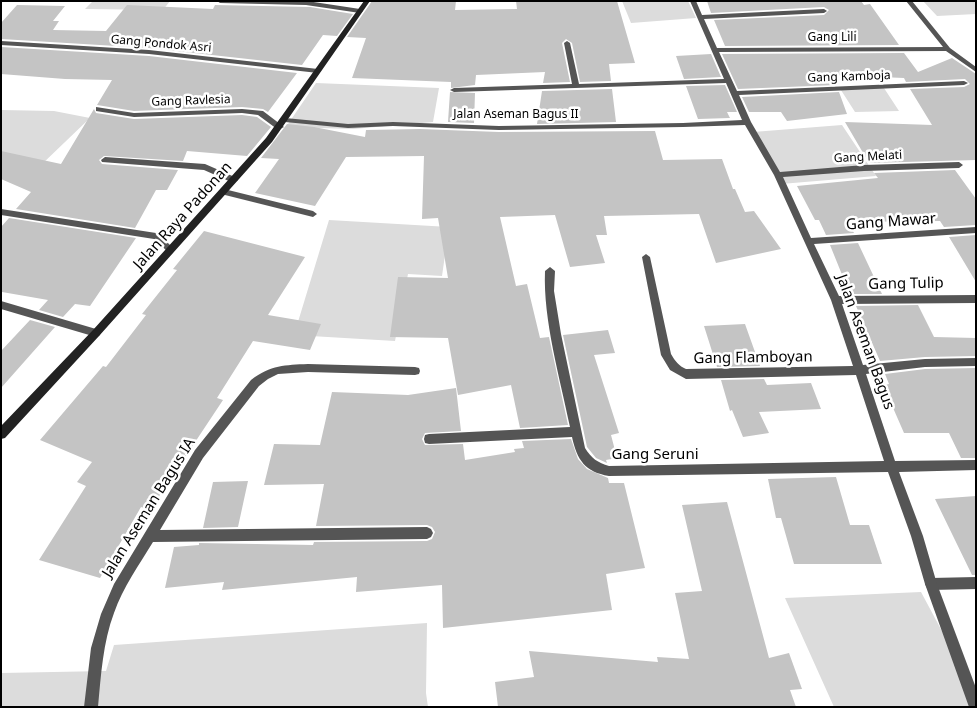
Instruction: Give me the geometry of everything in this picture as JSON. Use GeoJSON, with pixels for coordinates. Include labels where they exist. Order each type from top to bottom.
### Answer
{"type":"FeatureCollection","features":[{"type":"Feature","properties":{"kind":"main road","name":"Jalan Raya Padonan"},"geometry":{"type":"LineString","coordinates":[[2,432],[96,333],[170,249],[224,192],[283,123],[367,1]]}},
{"type":"Feature","properties":{"kind":"street"},"geometry":{"type":"LineString","coordinates":[[220,1],[306,3],[360,11]]}},
{"type":"Feature","properties":{"kind":"street","name":"Jalan Aseman Bagus"},"geometry":{"type":"LineString","coordinates":[[693,1],[702,16],[728,81],[748,122],[778,175],[836,300],[892,468],[917,536],[931,584],[976,707]]}},
{"type":"Feature","properties":{"kind":"street"},"geometry":{"type":"LineString","coordinates":[[909,1],[948,49],[976,70]]}},
{"type":"Feature","properties":{"kind":"street"},"geometry":{"type":"LineString","coordinates":[[702,16],[824,11]]}},
{"type":"Feature","properties":{"kind":"street","name":"Gang Pondok Asri"},"geometry":{"type":"LineString","coordinates":[[1,43],[149,52],[318,71]]}},
{"type":"Feature","properties":{"kind":"street"},"geometry":{"type":"LineString","coordinates":[[566,44],[576,86]]}},
{"type":"Feature","properties":{"kind":"street","name":"Gang Lili"},"geometry":{"type":"LineString","coordinates":[[716,50],[948,49]]}},
{"type":"Feature","properties":{"kind":"street"},"geometry":{"type":"LineString","coordinates":[[454,90],[728,81]]}},
{"type":"Feature","properties":{"kind":"street","name":"Gang Kamboja"},"geometry":{"type":"LineString","coordinates":[[735,93],[964,83]]}},
{"type":"Feature","properties":{"kind":"street","name":"Gang Ravlesia"},"geometry":{"type":"LineString","coordinates":[[99,109],[134,115],[242,111],[260,113],[283,123]]}},
{"type":"Feature","properties":{"kind":"street","name":"Jalan Aseman Bagus II"},"geometry":{"type":"LineString","coordinates":[[283,123],[348,126],[393,124],[498,128],[748,122]]}},
{"type":"Feature","properties":{"kind":"street"},"geometry":{"type":"LineString","coordinates":[[105,160],[205,167],[234,180]]}},
{"type":"Feature","properties":{"kind":"street","name":"Gang Melati"},"geometry":{"type":"LineString","coordinates":[[778,175],[864,168],[959,164]]}},
{"type":"Feature","properties":{"kind":"street"},"geometry":{"type":"LineString","coordinates":[[224,192],[313,214]]}},
{"type":"Feature","properties":{"kind":"street"},"geometry":{"type":"LineString","coordinates":[[1,212],[156,236],[170,249]]}},
{"type":"Feature","properties":{"kind":"street","name":"Gang Mawar"},"geometry":{"type":"LineString","coordinates":[[809,242],[976,230]]}},
{"type":"Feature","properties":{"kind":"street","name":"Gang Flamboyan"},"geometry":{"type":"LineString","coordinates":[[646,257],[666,355],[670,364],[678,371],[695,376],[860,370],[925,363],[976,362]]}},
{"type":"Feature","properties":{"kind":"street","name":"Gang Seruni"},"geometry":{"type":"LineString","coordinates":[[550,271],[549,291],[556,334],[580,450],[585,459],[598,470],[892,468],[976,465]]}},
{"type":"Feature","properties":{"kind":"street","name":"Gang Tulip"},"geometry":{"type":"LineString","coordinates":[[836,300],[976,298]]}},
{"type":"Feature","properties":{"kind":"street"},"geometry":{"type":"LineString","coordinates":[[1,305],[96,333]]}},
{"type":"Feature","properties":{"kind":"street","name":"Jalan Aseman Bagus IA"},"geometry":{"type":"LineString","coordinates":[[91,707],[98,648],[107,614],[118,588],[199,454],[255,383],[277,370],[308,368],[415,372]]}},
{"type":"Feature","properties":{"kind":"street"},"geometry":{"type":"LineString","coordinates":[[429,439],[576,432]]}},
{"type":"Feature","properties":{"kind":"street"},"geometry":{"type":"LineString","coordinates":[[151,536],[427,533]]}},
{"type":"Feature","properties":{"kind":"street"},"geometry":{"type":"LineString","coordinates":[[931,584],[976,583]]}},
{"type":"Feature","properties":{"kind":"shaded area"},"geometry":{"type":"Polygon","coordinates":[[[93,1],[170,1],[163,10],[85,9],[93,1]]]}},
{"type":"Feature","properties":{"kind":"shaded area"},"geometry":{"type":"Polygon","coordinates":[[[622,1],[688,1],[696,18],[631,23],[622,1]]]}},
{"type":"Feature","properties":{"kind":"shaded area"},"geometry":{"type":"Polygon","coordinates":[[[923,1],[976,1],[976,14],[937,16],[923,1]]]}},
{"type":"Feature","properties":{"kind":"shaded area"},"geometry":{"type":"Polygon","coordinates":[[[316,83],[439,88],[433,122],[353,129],[286,127],[316,83]]]}},
{"type":"Feature","properties":{"kind":"shaded area"},"geometry":{"type":"Polygon","coordinates":[[[882,85],[899,111],[855,112],[839,87],[882,85]]]}},
{"type":"Feature","properties":{"kind":"shaded area"},"geometry":{"type":"Polygon","coordinates":[[[1,110],[54,111],[90,118],[40,166],[1,157],[1,110]]]}},
{"type":"Feature","properties":{"kind":"shaded area"},"geometry":{"type":"Polygon","coordinates":[[[842,125],[876,176],[781,184],[753,132],[842,125]]]}},
{"type":"Feature","properties":{"kind":"shaded area"},"geometry":{"type":"Polygon","coordinates":[[[329,220],[449,227],[442,276],[408,274],[395,341],[294,335],[329,220]]]}},
{"type":"Feature","properties":{"kind":"shaded area"},"geometry":{"type":"Polygon","coordinates":[[[921,592],[966,676],[976,707],[834,707],[785,598],[921,592]]]}},
{"type":"Feature","properties":{"kind":"shaded area"},"geometry":{"type":"Polygon","coordinates":[[[427,623],[426,693],[428,707],[1,707],[1,673],[106,671],[114,645],[427,623]]]}},
{"type":"Feature","properties":{"kind":"building"},"geometry":{"type":"Polygon","coordinates":[[[372,1],[456,1],[455,10],[517,9],[516,1],[617,1],[635,63],[609,64],[611,81],[580,82],[572,43],[566,39],[562,43],[570,82],[543,83],[545,72],[476,75],[475,85],[451,88],[451,82],[352,78],[366,38],[347,37],[372,1]]]}},
{"type":"Feature","properties":{"kind":"building"},"geometry":{"type":"Polygon","coordinates":[[[707,1],[861,1],[864,5],[870,4],[899,45],[725,46],[714,20],[824,15],[829,10],[824,7],[711,13],[707,1]]]}},
{"type":"Feature","properties":{"kind":"building"},"geometry":{"type":"Polygon","coordinates":[[[17,5],[65,6],[53,21],[59,21],[53,30],[106,31],[127,5],[213,9],[215,5],[310,7],[353,14],[337,36],[323,35],[302,65],[149,48],[1,39],[1,23],[17,5]]]}},
{"type":"Feature","properties":{"kind":"building"},"geometry":{"type":"Polygon","coordinates":[[[1,47],[149,56],[297,73],[268,112],[263,109],[242,107],[134,111],[97,105],[112,80],[65,79],[1,74],[1,47]]]}},
{"type":"Feature","properties":{"kind":"building"},"geometry":{"type":"Polygon","coordinates":[[[904,53],[918,72],[952,58],[976,74],[976,160],[869,163],[845,122],[932,125],[910,89],[964,87],[970,84],[965,79],[906,82],[904,78],[832,75],[836,85],[738,89],[722,54],[904,53]]]}},
{"type":"Feature","properties":{"kind":"building"},"geometry":{"type":"Polygon","coordinates":[[[711,54],[721,77],[684,79],[676,56],[711,54]]]}},
{"type":"Feature","properties":{"kind":"building"},"geometry":{"type":"Polygon","coordinates":[[[725,85],[737,112],[727,112],[730,118],[698,119],[686,86],[725,85]]]}},
{"type":"Feature","properties":{"kind":"building"},"geometry":{"type":"Polygon","coordinates":[[[612,89],[616,122],[537,124],[542,91],[612,89]]]}},
{"type":"Feature","properties":{"kind":"building"},"geometry":{"type":"Polygon","coordinates":[[[450,92],[475,93],[474,123],[448,122],[450,92]]]}},
{"type":"Feature","properties":{"kind":"building"},"geometry":{"type":"Polygon","coordinates":[[[839,92],[847,114],[787,121],[781,112],[749,112],[742,97],[839,92]]]}},
{"type":"Feature","properties":{"kind":"building"},"geometry":{"type":"Polygon","coordinates":[[[94,109],[96,113],[134,119],[242,115],[257,117],[271,127],[247,156],[187,151],[183,161],[104,156],[99,160],[102,164],[178,170],[167,190],[156,190],[135,228],[16,209],[31,192],[1,179],[1,151],[61,164],[94,109]]]}},
{"type":"Feature","properties":{"kind":"building"},"geometry":{"type":"Polygon","coordinates":[[[287,124],[365,137],[366,130],[420,129],[499,132],[655,131],[663,160],[722,159],[733,189],[735,189],[745,212],[754,211],[781,249],[716,263],[699,214],[604,216],[607,235],[596,235],[605,263],[570,267],[555,215],[500,217],[516,286],[527,284],[540,338],[549,337],[568,425],[520,428],[511,385],[458,395],[448,338],[390,337],[398,277],[448,278],[438,218],[422,219],[424,156],[346,157],[315,206],[255,193],[279,159],[261,158],[287,124]]]}},
{"type":"Feature","properties":{"kind":"building"},"geometry":{"type":"Polygon","coordinates":[[[955,170],[976,199],[976,225],[944,227],[940,221],[848,222],[854,233],[826,235],[819,220],[815,220],[797,186],[878,178],[874,173],[955,170]]]}},
{"type":"Feature","properties":{"kind":"building"},"geometry":{"type":"Polygon","coordinates":[[[9,218],[136,238],[90,306],[75,304],[63,317],[39,310],[48,300],[2,292],[1,227],[9,218]]]}},
{"type":"Feature","properties":{"kind":"building"},"geometry":{"type":"Polygon","coordinates":[[[204,231],[305,257],[268,315],[321,324],[310,350],[253,341],[217,398],[223,400],[150,510],[141,507],[100,578],[39,560],[86,486],[77,482],[92,462],[40,440],[103,366],[106,367],[146,315],[142,314],[177,270],[173,269],[204,231]]]}},
{"type":"Feature","properties":{"kind":"building"},"geometry":{"type":"Polygon","coordinates":[[[976,235],[976,282],[949,237],[976,235]]]}},
{"type":"Feature","properties":{"kind":"building"},"geometry":{"type":"Polygon","coordinates":[[[858,243],[882,294],[851,294],[847,287],[830,245],[858,243]]]}},
{"type":"Feature","properties":{"kind":"building"},"geometry":{"type":"Polygon","coordinates":[[[918,305],[934,337],[976,338],[976,356],[925,357],[880,361],[856,306],[918,305]]]}},
{"type":"Feature","properties":{"kind":"building"},"geometry":{"type":"Polygon","coordinates":[[[30,320],[55,327],[1,388],[1,351],[30,320]]]}},
{"type":"Feature","properties":{"kind":"building"},"geometry":{"type":"Polygon","coordinates":[[[745,324],[760,366],[717,367],[704,326],[745,324]]]}},
{"type":"Feature","properties":{"kind":"building"},"geometry":{"type":"Polygon","coordinates":[[[608,330],[615,353],[594,355],[619,433],[611,435],[617,458],[606,460],[607,463],[596,458],[587,447],[563,335],[608,330]]]}},
{"type":"Feature","properties":{"kind":"building"},"geometry":{"type":"Polygon","coordinates":[[[976,368],[976,458],[961,458],[949,433],[904,433],[887,394],[889,394],[885,385],[889,384],[885,374],[925,369],[976,368]]]}},
{"type":"Feature","properties":{"kind":"building"},"geometry":{"type":"Polygon","coordinates":[[[764,379],[767,385],[811,383],[821,409],[759,412],[769,433],[743,437],[732,410],[730,411],[721,380],[764,379]]]}},
{"type":"Feature","properties":{"kind":"building"},"geometry":{"type":"Polygon","coordinates":[[[456,388],[461,431],[425,433],[422,439],[425,445],[463,444],[465,460],[515,452],[514,449],[524,448],[522,441],[571,439],[578,459],[587,469],[608,478],[609,483],[624,483],[645,568],[606,574],[612,610],[443,628],[442,585],[356,592],[357,577],[222,590],[224,582],[165,588],[174,547],[199,545],[199,543],[313,545],[314,542],[427,541],[432,539],[435,532],[432,527],[427,525],[316,526],[324,484],[264,485],[274,444],[320,445],[332,392],[408,395],[456,388]]]}},
{"type":"Feature","properties":{"kind":"building"},"geometry":{"type":"Polygon","coordinates":[[[836,477],[850,525],[869,525],[882,564],[794,564],[781,518],[776,518],[768,479],[836,477]]]}},
{"type":"Feature","properties":{"kind":"building"},"geometry":{"type":"Polygon","coordinates":[[[248,481],[238,527],[203,528],[213,482],[248,481]]]}},
{"type":"Feature","properties":{"kind":"building"},"geometry":{"type":"Polygon","coordinates":[[[976,496],[976,575],[972,575],[935,499],[976,496]]]}},
{"type":"Feature","properties":{"kind":"building"},"geometry":{"type":"Polygon","coordinates":[[[727,502],[769,658],[789,653],[802,689],[790,690],[796,707],[498,707],[495,682],[534,677],[529,651],[658,662],[657,657],[689,659],[675,593],[702,591],[682,505],[727,502]]]}}]}
